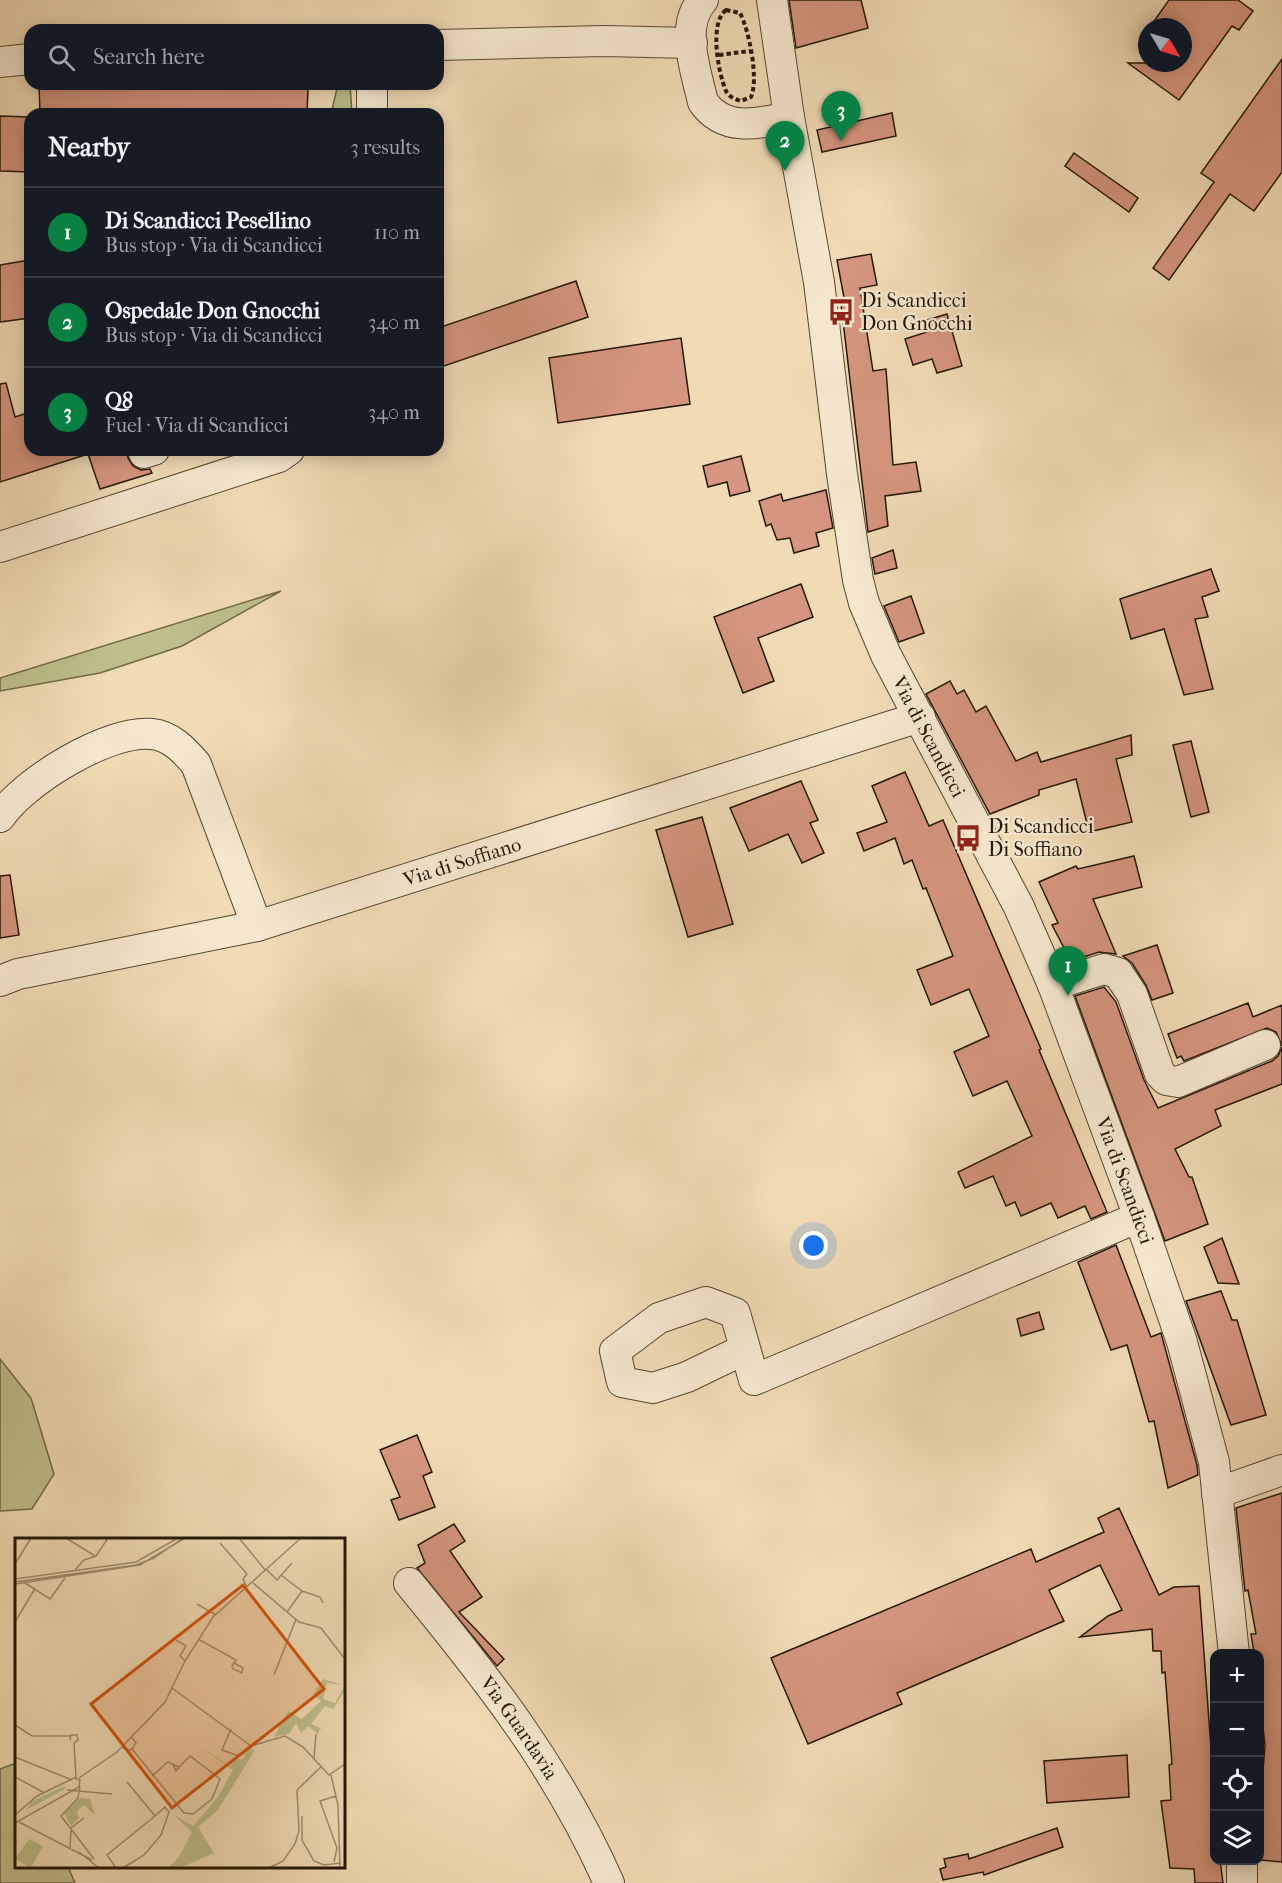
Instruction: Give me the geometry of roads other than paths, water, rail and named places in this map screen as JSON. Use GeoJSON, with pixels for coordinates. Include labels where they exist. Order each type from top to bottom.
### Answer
{"type":"FeatureCollection","features":[{"type":"Feature","properties":{"kind":"street"},"geometry":{"type":"LineString","coordinates":[[703,0],[692,18],[708,51],[703,102],[713,114],[723,120],[745,124],[789,117]]}},
{"type":"Feature","properties":{"kind":"street","name":"Via di Scandicci"},"geometry":{"type":"LineString","coordinates":[[772,0],[789,117],[824,315],[842,474],[858,580],[872,626],[1019,907],[1053,984],[1139,1217],[1194,1382],[1214,1462],[1234,1649]]}},
{"type":"Feature","properties":{"kind":"street"},"geometry":{"type":"LineString","coordinates":[[444,45],[604,41],[708,51]]}},
{"type":"Feature","properties":{"kind":"street"},"geometry":{"type":"LineString","coordinates":[[0,62],[24,60]]}},
{"type":"Feature","properties":{"kind":"street"},"geometry":{"type":"LineString","coordinates":[[372,90],[372,108]]}},
{"type":"Feature","properties":{"kind":"street"},"geometry":{"type":"LineString","coordinates":[[0,547],[280,456]]}},
{"type":"Feature","properties":{"kind":"street","name":"Via di Soffiano"},"geometry":{"type":"LineString","coordinates":[[0,981],[18,974],[257,926],[920,717]]}},
{"type":"Feature","properties":{"kind":"street"},"geometry":{"type":"LineString","coordinates":[[0,818],[11,801],[39,778],[114,737],[152,734],[181,745],[196,764],[257,926]]}},
{"type":"Feature","properties":{"kind":"street"},"geometry":{"type":"LineString","coordinates":[[1053,984],[1104,969],[1118,973],[1132,994],[1161,1074],[1166,1080],[1178,1082],[1265,1045]]}},
{"type":"Feature","properties":{"kind":"street"},"geometry":{"type":"LineString","coordinates":[[745,1349],[754,1380],[1139,1217]]}},
{"type":"Feature","properties":{"kind":"street"},"geometry":{"type":"LineString","coordinates":[[1217,1492],[1282,1470]]}},
{"type":"Feature","properties":{"kind":"street","name":"Via Guardavia"},"geometry":{"type":"LineString","coordinates":[[409,1583],[531,1738],[592,1844],[609,1883]]}},
{"type":"Feature","properties":{"kind":"street"},"geometry":{"type":"LineString","coordinates":[[1242,1865],[1242,1883]]}},
{"type":"Feature","properties":{"kind":"place","name":"Q8"},"geometry":{"type":"Point","coordinates":[841,141]}},
{"type":"Feature","properties":{"kind":"place","name":"Ospedale Don Gnocchi"},"geometry":{"type":"Point","coordinates":[785,171]}},
{"type":"Feature","properties":{"kind":"place","name":"Di Scandicci Don Gnocchi"},"geometry":{"type":"Point","coordinates":[841,312]}},
{"type":"Feature","properties":{"kind":"place","name":"Di Scandicci Di Soffiano"},"geometry":{"type":"Point","coordinates":[968,838]}},
{"type":"Feature","properties":{"kind":"place","name":"Di Scandicci Pesellino"},"geometry":{"type":"Point","coordinates":[1068,996]}}]}
